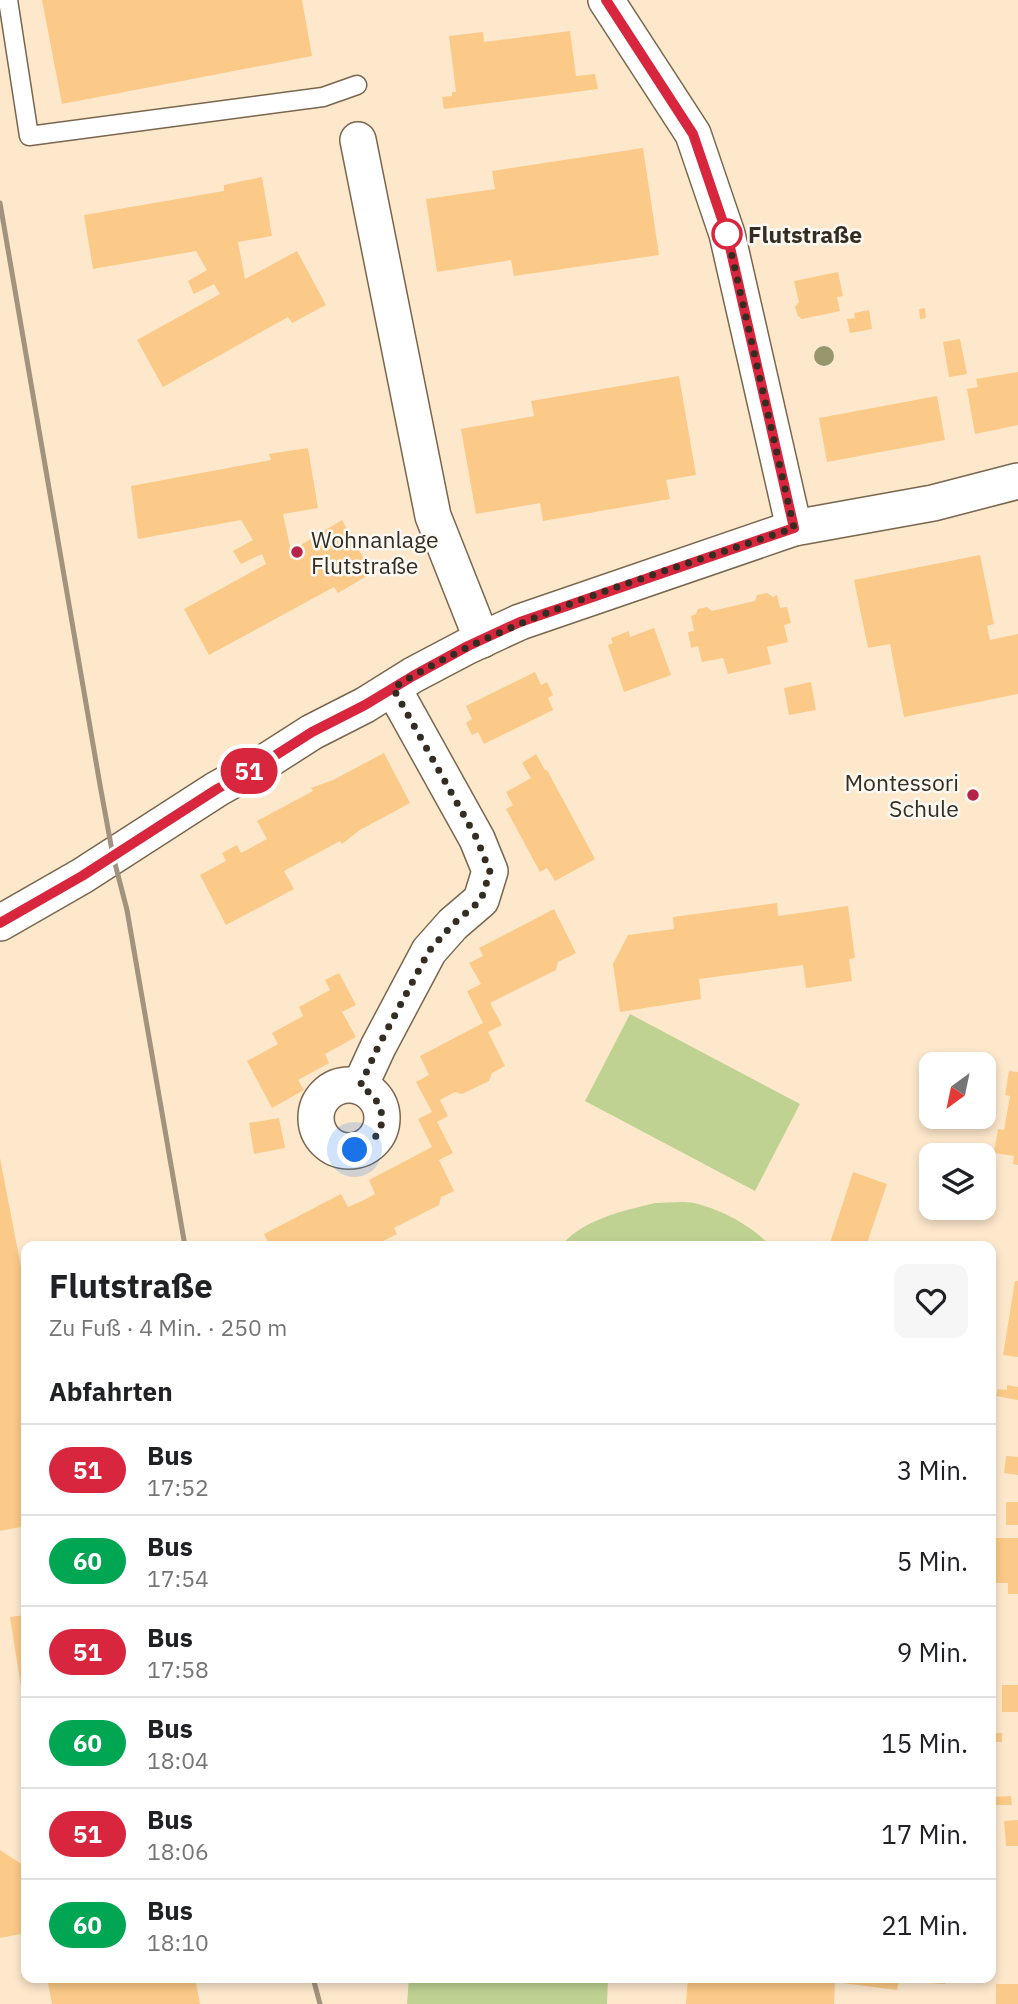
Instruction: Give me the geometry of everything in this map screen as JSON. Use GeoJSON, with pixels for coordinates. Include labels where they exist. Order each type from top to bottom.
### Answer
{"type":"FeatureCollection","features":[{"type":"Feature","properties":{"kind":"street"},"geometry":{"type":"LineString","coordinates":[[606,0],[693,134],[727,234],[794,528]]}},
{"type":"Feature","properties":{"kind":"street"},"geometry":{"type":"LineString","coordinates":[[358,140],[433,516],[482,640]]}},
{"type":"Feature","properties":{"kind":"street"},"geometry":{"type":"LineString","coordinates":[[0,923],[82,876],[217,789],[312,732],[520,622],[794,528],[933,503],[1018,481]]}},
{"type":"Feature","properties":{"kind":"street"},"geometry":{"type":"LineString","coordinates":[[360,1086],[429,951],[453,924],[481,900],[490,872],[477,839],[393,688]]}},
{"type":"Feature","properties":{"kind":"lane"},"geometry":{"type":"LineString","coordinates":[[8,0],[29,136],[323,97],[357,85]]}},
{"type":"Feature","properties":{"kind":"green space"},"geometry":{"type":"Polygon","coordinates":[[[630,1014],[800,1104],[755,1191],[585,1101],[630,1014]]]}},
{"type":"Feature","properties":{"kind":"green space"},"geometry":{"type":"Polygon","coordinates":[[[689,1202],[714,1209],[735,1219],[765,1241],[566,1241],[580,1229],[617,1213],[655,1203],[689,1202]]]}},
{"type":"Feature","properties":{"kind":"green space"},"geometry":{"type":"Polygon","coordinates":[[[409,1983],[608,1983],[607,2004],[407,2004],[409,1983]]]}},
{"type":"Feature","properties":{"kind":"building"},"geometry":{"type":"Polygon","coordinates":[[[42,0],[302,0],[312,56],[62,104],[42,0]]]}},
{"type":"Feature","properties":{"kind":"building"},"geometry":{"type":"Polygon","coordinates":[[[570,31],[576,76],[595,74],[598,89],[444,109],[442,97],[452,96],[452,92],[456,92],[449,36],[483,32],[484,42],[570,31]]]}},
{"type":"Feature","properties":{"kind":"building"},"geometry":{"type":"Polygon","coordinates":[[[643,148],[659,255],[514,276],[511,260],[437,272],[426,199],[495,189],[492,171],[643,148]]]}},
{"type":"Feature","properties":{"kind":"building"},"geometry":{"type":"Polygon","coordinates":[[[262,177],[272,236],[238,242],[245,279],[297,251],[326,305],[292,323],[288,317],[163,387],[137,340],[220,294],[214,284],[194,294],[188,281],[207,270],[196,251],[93,269],[84,215],[224,191],[224,185],[262,177]]]}},
{"type":"Feature","properties":{"kind":"building"},"geometry":{"type":"Polygon","coordinates":[[[838,272],[843,296],[837,297],[840,311],[802,319],[798,316],[795,307],[799,302],[794,281],[838,272]]]}},
{"type":"Feature","properties":{"kind":"building"},"geometry":{"type":"Polygon","coordinates":[[[925,308],[926,318],[920,319],[919,309],[925,308]]]}},
{"type":"Feature","properties":{"kind":"building"},"geometry":{"type":"Polygon","coordinates":[[[869,310],[872,329],[850,333],[847,319],[855,318],[854,313],[869,310]]]}},
{"type":"Feature","properties":{"kind":"building"},"geometry":{"type":"Polygon","coordinates":[[[960,339],[967,374],[949,377],[943,342],[960,339]]]}},
{"type":"Feature","properties":{"kind":"building"},"geometry":{"type":"Polygon","coordinates":[[[1018,372],[1018,425],[975,434],[967,389],[978,387],[976,379],[1018,372]]]}},
{"type":"Feature","properties":{"kind":"building"},"geometry":{"type":"Polygon","coordinates":[[[679,376],[696,475],[666,480],[670,499],[543,521],[540,503],[476,514],[461,429],[534,416],[531,401],[679,376]]]}},
{"type":"Feature","properties":{"kind":"building"},"geometry":{"type":"Polygon","coordinates":[[[937,396],[945,440],[827,462],[819,418],[937,396]]]}},
{"type":"Feature","properties":{"kind":"building","name":"Wohnanlage Flutstraße"},"geometry":{"type":"Polygon","coordinates":[[[308,448],[318,508],[283,514],[291,551],[342,520],[372,573],[338,593],[334,587],[209,655],[184,609],[266,564],[262,554],[241,564],[233,551],[253,540],[241,520],[138,539],[131,486],[271,460],[269,454],[308,448]]]}},
{"type":"Feature","properties":{"kind":"building"},"geometry":{"type":"Polygon","coordinates":[[[980,555],[994,624],[987,626],[990,640],[1018,634],[1018,694],[904,717],[890,644],[868,648],[854,580],[980,555]]]}},
{"type":"Feature","properties":{"kind":"building"},"geometry":{"type":"Polygon","coordinates":[[[767,593],[773,597],[777,595],[780,608],[787,607],[791,623],[784,625],[788,642],[767,647],[771,664],[728,674],[723,658],[702,662],[698,646],[691,648],[688,632],[694,631],[691,616],[696,614],[698,609],[707,607],[712,611],[755,601],[757,595],[767,593]]]}},
{"type":"Feature","properties":{"kind":"building"},"geometry":{"type":"Polygon","coordinates":[[[654,628],[671,675],[624,692],[608,645],[613,643],[611,638],[629,631],[630,637],[654,628]]]}},
{"type":"Feature","properties":{"kind":"building"},"geometry":{"type":"Polygon","coordinates":[[[535,672],[541,685],[547,682],[553,695],[548,698],[553,710],[484,744],[478,732],[472,735],[466,723],[472,719],[466,706],[535,672]]]}},
{"type":"Feature","properties":{"kind":"building"},"geometry":{"type":"Polygon","coordinates":[[[811,682],[816,710],[789,715],[784,688],[811,682]]]}},
{"type":"Feature","properties":{"kind":"building"},"geometry":{"type":"Polygon","coordinates":[[[384,753],[410,803],[360,830],[342,844],[340,841],[284,871],[294,889],[226,925],[200,875],[226,861],[222,853],[237,845],[241,853],[267,839],[257,821],[313,791],[311,788],[333,780],[384,753]]]}},
{"type":"Feature","properties":{"kind":"building"},"geometry":{"type":"Polygon","coordinates":[[[536,754],[595,859],[555,881],[547,868],[540,872],[506,809],[513,805],[506,792],[531,778],[522,763],[536,754]]]}},
{"type":"Feature","properties":{"kind":"building"},"geometry":{"type":"Polygon","coordinates":[[[777,903],[778,916],[848,906],[855,958],[849,959],[852,981],[806,988],[803,965],[699,979],[701,999],[620,1012],[613,964],[628,935],[674,929],[673,917],[777,903]]]}},
{"type":"Feature","properties":{"kind":"building"},"geometry":{"type":"Polygon","coordinates":[[[554,909],[576,953],[558,962],[556,970],[490,1003],[502,1025],[488,1032],[505,1066],[492,1073],[489,1081],[462,1094],[455,1092],[440,1100],[448,1116],[437,1122],[453,1153],[439,1160],[454,1191],[441,1197],[439,1205],[394,1228],[397,1234],[383,1241],[268,1241],[264,1234],[341,1194],[348,1207],[375,1194],[369,1180],[432,1147],[418,1119],[432,1112],[416,1082],[429,1075],[420,1056],[483,1023],[467,991],[481,984],[469,963],[483,956],[479,948],[554,909]]]}},
{"type":"Feature","properties":{"kind":"building"},"geometry":{"type":"Polygon","coordinates":[[[339,973],[356,1005],[342,1012],[356,1037],[325,1054],[329,1063],[298,1080],[304,1090],[272,1108],[247,1061],[278,1044],[272,1033],[303,1016],[299,1007],[330,990],[325,980],[339,973]]]}},
{"type":"Feature","properties":{"kind":"building"},"geometry":{"type":"Polygon","coordinates":[[[1009,1071],[1018,1072],[1018,1165],[1013,1164],[1014,1156],[996,1153],[998,1129],[1004,1130],[1010,1096],[1005,1095],[1009,1071]]]}},
{"type":"Feature","properties":{"kind":"building"},"geometry":{"type":"Polygon","coordinates":[[[279,1118],[285,1148],[254,1154],[249,1123],[279,1118]]]}},
{"type":"Feature","properties":{"kind":"building"},"geometry":{"type":"Polygon","coordinates":[[[0,1158],[21,1267],[21,1527],[0,1531],[0,1158]]]}},
{"type":"Feature","properties":{"kind":"building"},"geometry":{"type":"Polygon","coordinates":[[[853,1172],[887,1184],[868,1241],[831,1241],[853,1172]]]}},
{"type":"Feature","properties":{"kind":"building"},"geometry":{"type":"Polygon","coordinates":[[[1015,1281],[1018,1281],[1018,1357],[1003,1355],[1015,1281]]]}},
{"type":"Feature","properties":{"kind":"building"},"geometry":{"type":"Polygon","coordinates":[[[1007,1385],[1018,1387],[1018,1400],[996,1396],[998,1389],[1007,1390],[1007,1385]]]}},
{"type":"Feature","properties":{"kind":"building"},"geometry":{"type":"Polygon","coordinates":[[[1006,1456],[1018,1457],[1018,1475],[1004,1473],[1006,1456]]]}},
{"type":"Feature","properties":{"kind":"building"},"geometry":{"type":"Polygon","coordinates":[[[1006,1502],[1018,1502],[1018,1525],[1006,1525],[1006,1502]]]}},
{"type":"Feature","properties":{"kind":"building"},"geometry":{"type":"Polygon","coordinates":[[[996,1538],[1018,1538],[1018,1594],[1008,1594],[1008,1583],[996,1583],[996,1538]]]}},
{"type":"Feature","properties":{"kind":"building"},"geometry":{"type":"Polygon","coordinates":[[[21,1616],[21,1687],[10,1617],[21,1616]]]}},
{"type":"Feature","properties":{"kind":"building"},"geometry":{"type":"Polygon","coordinates":[[[1002,1685],[1018,1685],[1018,1712],[1002,1712],[1002,1685]]]}},
{"type":"Feature","properties":{"kind":"building"},"geometry":{"type":"Polygon","coordinates":[[[996,1733],[1002,1733],[1002,1742],[996,1742],[996,1733]]]}},
{"type":"Feature","properties":{"kind":"building"},"geometry":{"type":"Polygon","coordinates":[[[1011,1796],[1012,1805],[996,1805],[996,1797],[1011,1796]]]}},
{"type":"Feature","properties":{"kind":"building"},"geometry":{"type":"Polygon","coordinates":[[[1018,1820],[1018,1846],[1006,1846],[1004,1821],[1018,1820]]]}},
{"type":"Feature","properties":{"kind":"building"},"geometry":{"type":"Polygon","coordinates":[[[0,1850],[21,1864],[21,1934],[0,1938],[0,1850]]]}},
{"type":"Feature","properties":{"kind":"building"},"geometry":{"type":"Polygon","coordinates":[[[48,1983],[196,1983],[200,2004],[52,2004],[48,1983]]]}},
{"type":"Feature","properties":{"kind":"building"},"geometry":{"type":"Polygon","coordinates":[[[688,1983],[835,1983],[834,2004],[686,2004],[688,1983]]]}},
{"type":"Feature","properties":{"kind":"building"},"geometry":{"type":"Polygon","coordinates":[[[843,1983],[899,1983],[897,1990],[843,1983]]]}},
{"type":"Feature","properties":{"kind":"building"},"geometry":{"type":"Polygon","coordinates":[[[996,1984],[1018,1984],[1018,2004],[996,2004],[996,1984]]]}},
{"type":"Feature","properties":{"kind":"railway"},"geometry":{"type":"LineString","coordinates":[[0,203],[100,785],[113,856],[127,910],[184,1241]]}},
{"type":"Feature","properties":{"kind":"railway"},"geometry":{"type":"LineString","coordinates":[[314,1983],[320,2004]]}},
{"type":"Feature","properties":{"kind":"bus line","name":"51"},"geometry":{"type":"LineString","coordinates":[[0,923],[82,876],[217,789],[312,732],[468,646],[520,622],[794,528],[727,234],[693,134],[606,0]]}},
{"type":"Feature","properties":{"kind":"place","name":"Flutstraße"},"geometry":{"type":"Point","coordinates":[727,234]}},
{"type":"Feature","properties":{"kind":"place","name":"Wohnanlage Flutstraße"},"geometry":{"type":"Point","coordinates":[297,552]}},
{"type":"Feature","properties":{"kind":"place","name":"Montessori Schule"},"geometry":{"type":"Point","coordinates":[973,795]}},
{"type":"Feature","properties":{"kind":"route"},"geometry":{"type":"LineString","coordinates":[[355,1150],[373,1141],[382,1122],[378,1100],[360,1086],[378,1047],[429,951],[453,924],[481,900],[490,872],[477,839],[393,688],[468,646],[520,622],[794,528],[727,234]]}}]}
